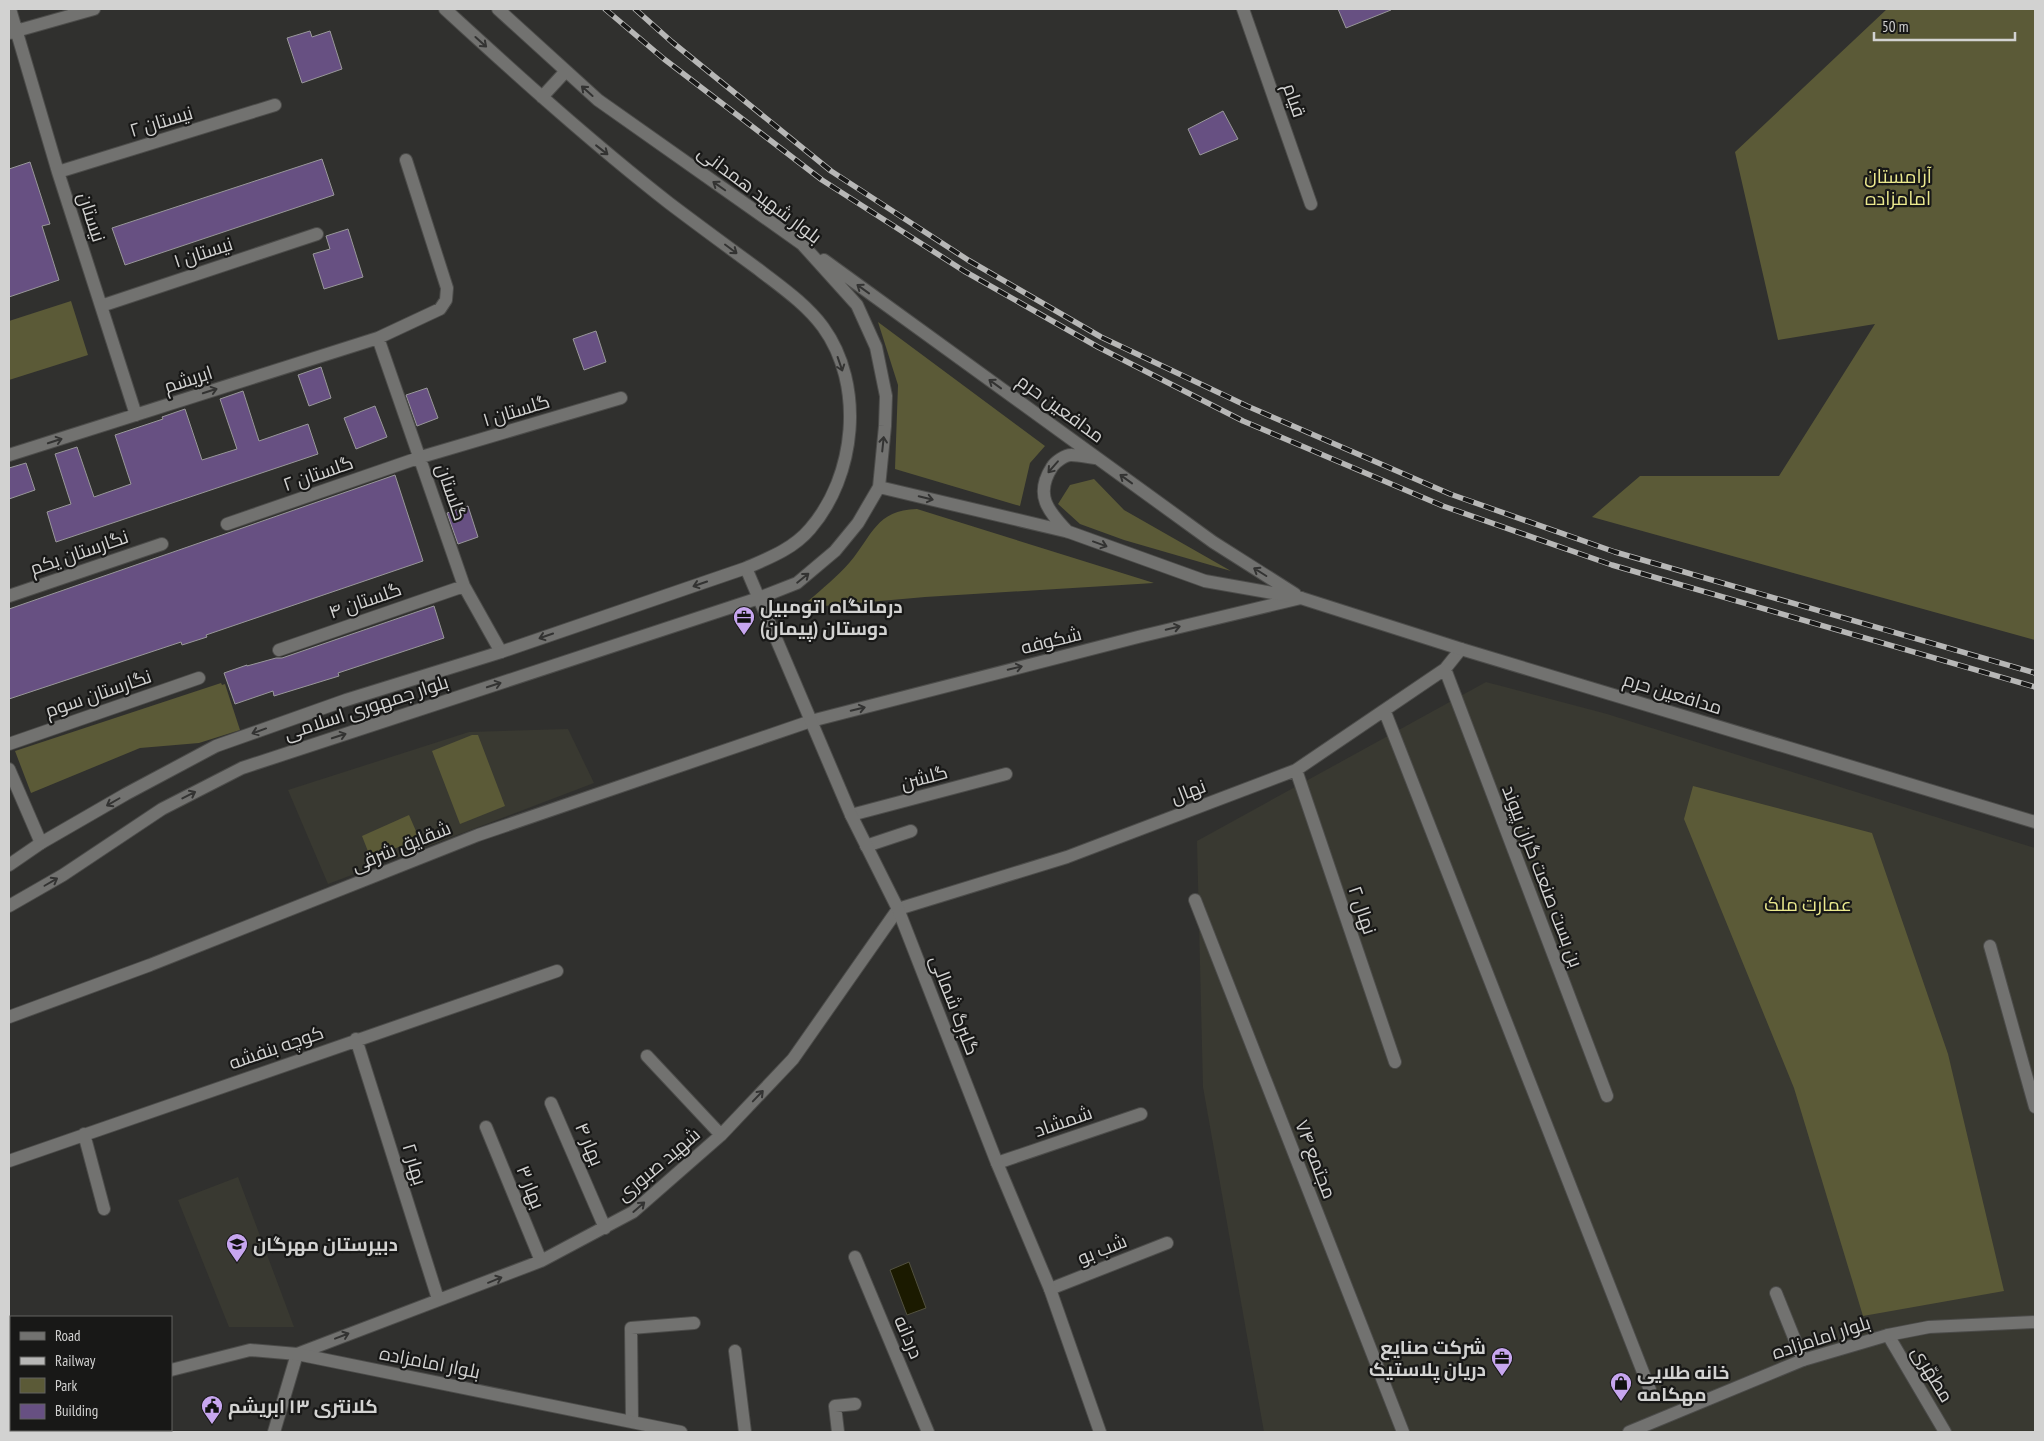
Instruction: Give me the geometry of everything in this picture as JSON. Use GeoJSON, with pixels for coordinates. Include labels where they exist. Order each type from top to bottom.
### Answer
{"type":"FeatureCollection","features":[{"type":"Feature","properties":{"kind":"street","name":"نیستان"},"geometry":{"type":"LineString","coordinates":[[10,9],[13,31],[136,415]]}},
{"type":"Feature","properties":{"kind":"street"},"geometry":{"type":"LineString","coordinates":[[13,31],[94,9]]}},
{"type":"Feature","properties":{"kind":"street"},"geometry":{"type":"LineString","coordinates":[[445,9],[594,143],[669,203],[793,295],[812,313],[834,346],[842,367],[850,405],[849,434],[842,470],[834,492],[822,514],[808,531],[784,551],[746,568]]}},
{"type":"Feature","properties":{"kind":"street","name":"بلوار شهید همدانی"},"geometry":{"type":"LineString","coordinates":[[498,9],[598,100],[802,244],[857,305],[876,347],[886,396],[879,487],[858,523],[835,551],[797,583],[759,598]]}},
{"type":"Feature","properties":{"kind":"street","name":"قیام"},"geometry":{"type":"LineString","coordinates":[[1243,9],[1310,204]]}},
{"type":"Feature","properties":{"kind":"street"},"geometry":{"type":"LineString","coordinates":[[542,97],[566,71]]}},
{"type":"Feature","properties":{"kind":"street","name":"نیستان ۲"},"geometry":{"type":"LineString","coordinates":[[58,172],[275,105]]}},
{"type":"Feature","properties":{"kind":"street","name":"ابریشم"},"geometry":{"type":"LineString","coordinates":[[9,455],[378,338],[433,314],[440,309],[446,300],[446,288],[406,160]]}},
{"type":"Feature","properties":{"kind":"street","name":"نیستان ۱"},"geometry":{"type":"LineString","coordinates":[[101,306],[317,234]]}},
{"type":"Feature","properties":{"kind":"street","name":"مدافعین حرم"},"geometry":{"type":"LineString","coordinates":[[802,244],[1213,542],[1301,598]]}},
{"type":"Feature","properties":{"kind":"street","name":"گلستان"},"geometry":{"type":"LineString","coordinates":[[378,338],[421,457],[464,586],[501,652]]}},
{"type":"Feature","properties":{"kind":"street","name":"گلستان ۱"},"geometry":{"type":"LineString","coordinates":[[421,457],[621,398]]}},
{"type":"Feature","properties":{"kind":"street"},"geometry":{"type":"LineString","coordinates":[[1069,532],[1050,513],[1044,499],[1044,479],[1054,464],[1069,455],[1097,458]]}},
{"type":"Feature","properties":{"kind":"street","name":"گلستان ۲"},"geometry":{"type":"LineString","coordinates":[[227,524],[421,457]]}},
{"type":"Feature","properties":{"kind":"street","name":"مدافعین حرم"},"geometry":{"type":"LineString","coordinates":[[879,487],[1069,532],[1205,581],[1301,598],[1461,649],[2035,822]]}},
{"type":"Feature","properties":{"kind":"street","name":"نگارستان یکم"},"geometry":{"type":"LineString","coordinates":[[9,596],[162,544]]}},
{"type":"Feature","properties":{"kind":"street","name":"گلبرگ شمالی"},"geometry":{"type":"LineString","coordinates":[[746,568],[851,815],[898,909],[997,1163],[1050,1289],[1100,1432]]}},
{"type":"Feature","properties":{"kind":"street","name":"بلوار جمهوری اسلامی"},"geometry":{"type":"LineString","coordinates":[[9,865],[126,794],[216,746],[346,700],[501,652],[746,568]]}},
{"type":"Feature","properties":{"kind":"street","name":"گلستان ۴"},"geometry":{"type":"LineString","coordinates":[[279,650],[464,586]]}},
{"type":"Feature","properties":{"kind":"street","name":"بلوار جمهوری اسلامی"},"geometry":{"type":"LineString","coordinates":[[9,906],[63,875],[162,809],[242,768],[759,598]]}},
{"type":"Feature","properties":{"kind":"street","name":"شکوفه"},"geometry":{"type":"LineString","coordinates":[[811,721],[1138,636],[1301,598]]}},
{"type":"Feature","properties":{"kind":"street","name":"نهال"},"geometry":{"type":"LineString","coordinates":[[898,909],[1067,857],[1296,770],[1385,712],[1445,669],[1461,649]]}},
{"type":"Feature","properties":{"kind":"street","name":"بن بست صنعت گران پیوند"},"geometry":{"type":"LineString","coordinates":[[1445,669],[1607,1096]]}},
{"type":"Feature","properties":{"kind":"street","name":"نگارستان سوم"},"geometry":{"type":"LineString","coordinates":[[9,744],[198,678]]}},
{"type":"Feature","properties":{"kind":"street"},"geometry":{"type":"LineString","coordinates":[[1385,712],[1650,1390]]}},
{"type":"Feature","properties":{"kind":"street","name":"شقایق شرقی"},"geometry":{"type":"LineString","coordinates":[[9,1017],[150,965],[478,835],[811,721]]}},
{"type":"Feature","properties":{"kind":"street"},"geometry":{"type":"LineString","coordinates":[[9,769],[41,844]]}},
{"type":"Feature","properties":{"kind":"street","name":"نهال ۲"},"geometry":{"type":"LineString","coordinates":[[1296,770],[1395,1062]]}},
{"type":"Feature","properties":{"kind":"street","name":"گلشن"},"geometry":{"type":"LineString","coordinates":[[851,815],[1006,774]]}},
{"type":"Feature","properties":{"kind":"street"},"geometry":{"type":"LineString","coordinates":[[866,846],[911,831]]}},
{"type":"Feature","properties":{"kind":"street","name":"مجتمع ۷۴"},"geometry":{"type":"LineString","coordinates":[[1195,900],[1403,1432]]}},
{"type":"Feature","properties":{"kind":"street","name":"شهید صبوری"},"geometry":{"type":"LineString","coordinates":[[297,1354],[541,1261],[633,1212],[721,1135],[793,1059],[898,909]]}},
{"type":"Feature","properties":{"kind":"street"},"geometry":{"type":"LineString","coordinates":[[1990,946],[2035,1108]]}},
{"type":"Feature","properties":{"kind":"street","name":"کوچه بنفشه"},"geometry":{"type":"LineString","coordinates":[[9,1161],[356,1039],[557,971]]}},
{"type":"Feature","properties":{"kind":"street","name":"بهار ۲"},"geometry":{"type":"LineString","coordinates":[[356,1039],[438,1299]]}},
{"type":"Feature","properties":{"kind":"street"},"geometry":{"type":"LineString","coordinates":[[646,1056],[721,1135]]}},
{"type":"Feature","properties":{"kind":"street","name":"بهار ۴"},"geometry":{"type":"LineString","coordinates":[[551,1103],[606,1228]]}},
{"type":"Feature","properties":{"kind":"street","name":"شمشاد"},"geometry":{"type":"LineString","coordinates":[[997,1163],[1142,1114]]}},
{"type":"Feature","properties":{"kind":"street","name":"بهار ۳"},"geometry":{"type":"LineString","coordinates":[[486,1127],[541,1261]]}},
{"type":"Feature","properties":{"kind":"street"},"geometry":{"type":"LineString","coordinates":[[84,1134],[104,1209]]}},
{"type":"Feature","properties":{"kind":"street","name":"شب بو"},"geometry":{"type":"LineString","coordinates":[[1050,1289],[1167,1243]]}},
{"type":"Feature","properties":{"kind":"street","name":"دردانه"},"geometry":{"type":"LineString","coordinates":[[855,1257],[928,1432]]}},
{"type":"Feature","properties":{"kind":"street"},"geometry":{"type":"LineString","coordinates":[[1776,1293],[1803,1360]]}},
{"type":"Feature","properties":{"kind":"street","name":"بلوار امامزاده"},"geometry":{"type":"LineString","coordinates":[[1629,1432],[1803,1360],[1888,1335],[1929,1327],[2035,1322]]}},
{"type":"Feature","properties":{"kind":"street"},"geometry":{"type":"LineString","coordinates":[[632,1421],[631,1328],[694,1323]]}},
{"type":"Feature","properties":{"kind":"street","name":"مطهّری"},"geometry":{"type":"LineString","coordinates":[[1888,1335],[1946,1432]]}},
{"type":"Feature","properties":{"kind":"street","name":"بلوار امامزاده"},"geometry":{"type":"LineString","coordinates":[[172,1370],[250,1350],[297,1354],[679,1432]]}},
{"type":"Feature","properties":{"kind":"street"},"geometry":{"type":"LineString","coordinates":[[736,1351],[745,1432]]}},
{"type":"Feature","properties":{"kind":"street"},"geometry":{"type":"LineString","coordinates":[[274,1432],[297,1354]]}},
{"type":"Feature","properties":{"kind":"street"},"geometry":{"type":"LineString","coordinates":[[838,1432],[835,1406],[855,1404]]}},
{"type":"Feature","properties":{"kind":"shaded area"},"geometry":{"type":"Polygon","coordinates":[[[1486,682],[1607,714],[2035,848],[2035,1432],[1264,1432],[1203,1087],[1197,841],[1486,682]]]}},
{"type":"Feature","properties":{"kind":"shaded area"},"geometry":{"type":"Polygon","coordinates":[[[568,729],[594,783],[328,884],[288,790],[469,732],[568,729]]]}},
{"type":"Feature","properties":{"kind":"shaded area","name":"دبیرستان مهرگان"},"geometry":{"type":"Polygon","coordinates":[[[238,1177],[294,1327],[229,1327],[178,1200],[238,1177]]]}},
{"type":"Feature","properties":{"kind":"shaded area"},"geometry":{"type":"Polygon","coordinates":[[[909,1262],[926,1308],[907,1315],[890,1270],[909,1262]]]}},
{"type":"Feature","properties":{"kind":"green space","name":"آرامستان امامزاده"},"geometry":{"type":"Polygon","coordinates":[[[1887,9],[2035,9],[2035,640],[1592,517],[1640,476],[1779,476],[1875,324],[1778,340],[1735,152],[1887,9]]]}},
{"type":"Feature","properties":{"kind":"green space"},"geometry":{"type":"Polygon","coordinates":[[[71,301],[88,355],[9,380],[9,321],[71,301]]]}},
{"type":"Feature","properties":{"kind":"green space"},"geometry":{"type":"Polygon","coordinates":[[[878,322],[1045,446],[1030,463],[1020,506],[895,469],[898,385],[878,322]]]}},
{"type":"Feature","properties":{"kind":"green space"},"geometry":{"type":"Polygon","coordinates":[[[1094,479],[1124,510],[1231,571],[1124,540],[1080,524],[1058,504],[1070,485],[1094,479]]]}},
{"type":"Feature","properties":{"kind":"green space"},"geometry":{"type":"Polygon","coordinates":[[[917,509],[1154,583],[925,597],[824,606],[807,602],[845,567],[876,526],[884,519],[903,510],[917,509]]]}},
{"type":"Feature","properties":{"kind":"green space"},"geometry":{"type":"Polygon","coordinates":[[[221,683],[222,685],[225,684],[240,730],[199,743],[140,748],[31,793],[15,751],[221,683]]]}},
{"type":"Feature","properties":{"kind":"green space"},"geometry":{"type":"Polygon","coordinates":[[[472,735],[478,735],[505,806],[460,824],[432,751],[472,735]]]}},
{"type":"Feature","properties":{"kind":"green space","name":"عمارت ملک"},"geometry":{"type":"Polygon","coordinates":[[[1693,786],[1872,833],[1948,1054],[2004,1291],[1863,1316],[1794,1088],[1684,819],[1693,786]]]}},
{"type":"Feature","properties":{"kind":"green space"},"geometry":{"type":"Polygon","coordinates":[[[409,815],[419,838],[371,859],[362,836],[409,815]]]}},
{"type":"Feature","properties":{"kind":"building"},"geometry":{"type":"Polygon","coordinates":[[[1338,9],[1391,9],[1391,10],[1346,28],[1338,9]]]}},
{"type":"Feature","properties":{"kind":"building"},"geometry":{"type":"Polygon","coordinates":[[[310,31],[312,37],[330,31],[342,69],[302,83],[287,38],[310,31]]]}},
{"type":"Feature","properties":{"kind":"building"},"geometry":{"type":"Polygon","coordinates":[[[1223,111],[1238,139],[1200,155],[1188,129],[1223,111]]]}},
{"type":"Feature","properties":{"kind":"building"},"geometry":{"type":"Polygon","coordinates":[[[322,159],[334,195],[125,265],[112,228],[322,159]]]}},
{"type":"Feature","properties":{"kind":"building"},"geometry":{"type":"Polygon","coordinates":[[[30,162],[50,224],[42,226],[59,280],[9,297],[9,169],[30,162]]]}},
{"type":"Feature","properties":{"kind":"building"},"geometry":{"type":"Polygon","coordinates":[[[348,229],[363,277],[324,289],[313,254],[330,249],[326,236],[348,229]]]}},
{"type":"Feature","properties":{"kind":"building"},"geometry":{"type":"Polygon","coordinates":[[[596,331],[606,362],[584,370],[573,339],[596,331]]]}},
{"type":"Feature","properties":{"kind":"building"},"geometry":{"type":"Polygon","coordinates":[[[321,367],[331,398],[309,406],[298,375],[321,367]]]}},
{"type":"Feature","properties":{"kind":"building"},"geometry":{"type":"Polygon","coordinates":[[[427,388],[438,418],[417,426],[406,395],[427,388]]]}},
{"type":"Feature","properties":{"kind":"building"},"geometry":{"type":"Polygon","coordinates":[[[243,391],[259,441],[308,424],[318,454],[56,542],[47,512],[71,504],[55,454],[77,447],[94,497],[131,484],[115,435],[163,419],[162,417],[185,409],[202,460],[237,449],[220,399],[243,391]]]}},
{"type":"Feature","properties":{"kind":"building"},"geometry":{"type":"Polygon","coordinates":[[[375,406],[387,437],[356,449],[344,418],[375,406]]]}},
{"type":"Feature","properties":{"kind":"building"},"geometry":{"type":"Polygon","coordinates":[[[26,463],[35,490],[9,499],[9,468],[26,463]]]}},
{"type":"Feature","properties":{"kind":"building"},"geometry":{"type":"Polygon","coordinates":[[[395,475],[423,561],[206,635],[207,637],[182,645],[181,642],[9,699],[9,609],[395,475]]]}},
{"type":"Feature","properties":{"kind":"building"},"geometry":{"type":"Polygon","coordinates":[[[468,506],[478,537],[458,544],[447,513],[468,506]]]}},
{"type":"Feature","properties":{"kind":"building"},"geometry":{"type":"Polygon","coordinates":[[[434,606],[444,638],[338,673],[339,676],[274,696],[273,691],[235,704],[224,673],[247,665],[282,658],[434,606]]]}},
{"type":"Feature","properties":{"kind":"railway"},"geometry":{"type":"LineString","coordinates":[[605,9],[664,59],[822,180],[964,271],[1098,347],[1243,421],[1443,506],[1612,565],[2035,687]]}},
{"type":"Feature","properties":{"kind":"railway"},"geometry":{"type":"LineString","coordinates":[[635,9],[672,42],[831,171],[968,260],[1101,337],[1247,406],[1450,494],[1615,552],[2035,673]]}},
{"type":"Feature","properties":{"kind":"place","name":"درمانگاه اتومبیل دوستان (پیمان)"},"geometry":{"type":"Point","coordinates":[744,636]}},
{"type":"Feature","properties":{"kind":"place","name":"دبیرستان مهرگان"},"geometry":{"type":"Point","coordinates":[237,1263]}},
{"type":"Feature","properties":{"kind":"place","name":"شرکت صنایع دریان پلاستیک"},"geometry":{"type":"Point","coordinates":[1502,1377]}},
{"type":"Feature","properties":{"kind":"place","name":"خانه طلایی مهکامه"},"geometry":{"type":"Point","coordinates":[1621,1402]}},
{"type":"Feature","properties":{"kind":"place","name":"کلانتری ۱۳ ابریشم"},"geometry":{"type":"Point","coordinates":[212,1425]}}]}
